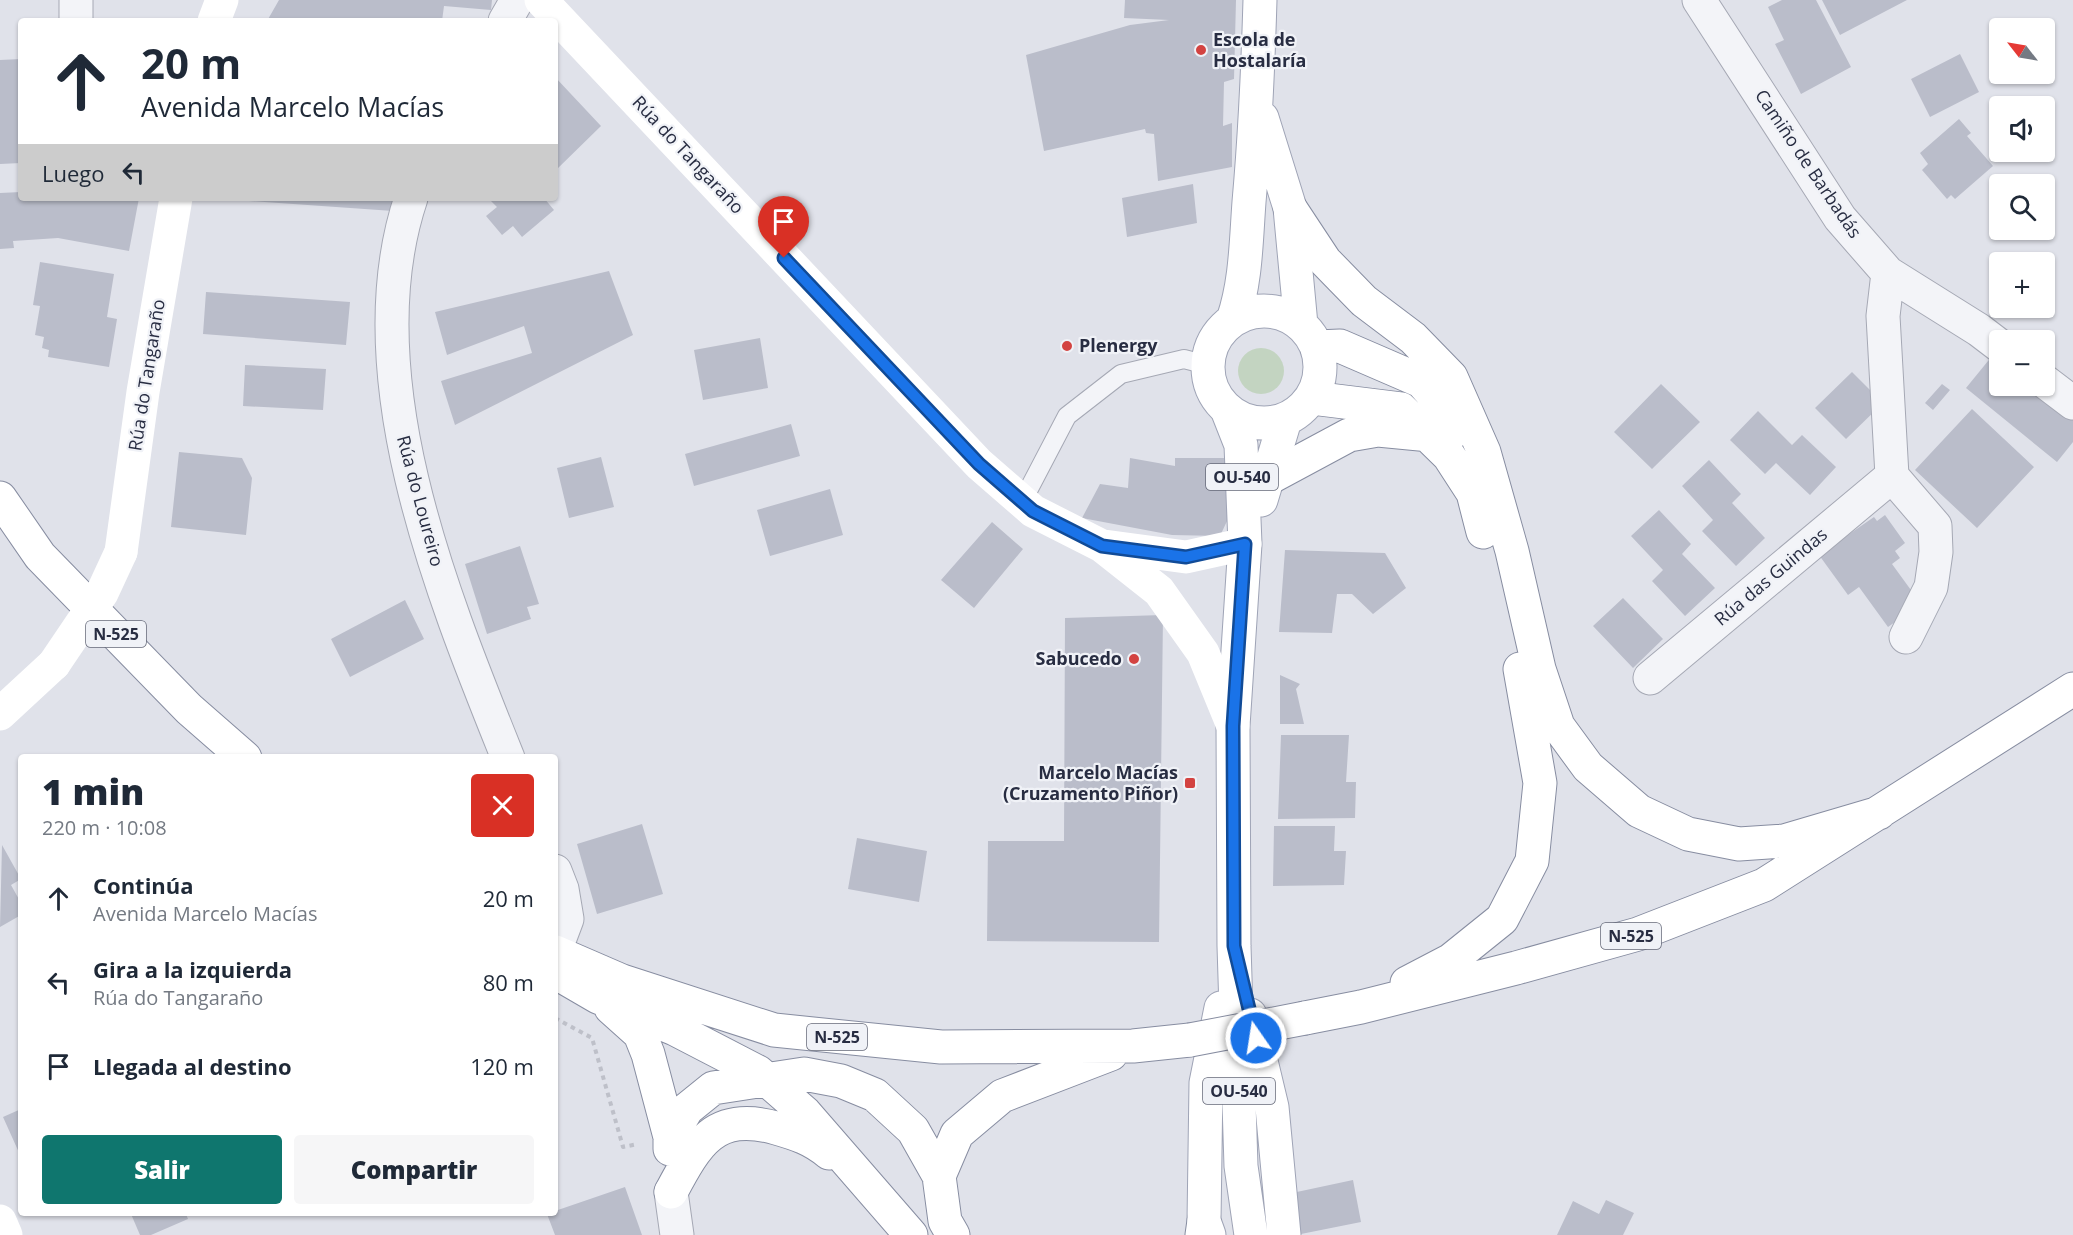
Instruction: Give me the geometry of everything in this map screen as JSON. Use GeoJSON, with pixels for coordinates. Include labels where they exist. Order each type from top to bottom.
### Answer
{"type":"FeatureCollection","features":[{"type":"Feature","properties":{"kind":"main road"},"geometry":{"type":"LineString","coordinates":[[215,18],[222,0]]}},
{"type":"Feature","properties":{"kind":"main road","name":"Rúa do Tangaraño"},"geometry":{"type":"LineString","coordinates":[[541,0],[979,464],[1033,511],[1102,546],[1159,591],[1203,653],[1233,726]]}},
{"type":"Feature","properties":{"kind":"main road"},"geometry":{"type":"LineString","coordinates":[[1233,320],[1242,294],[1257,102],[1260,0]]}},
{"type":"Feature","properties":{"kind":"main road"},"geometry":{"type":"LineString","coordinates":[[1228,412],[1256,424],[1285,420],[1300,411],[1312,398],[1319,381],[1321,364],[1309,336],[1290,208],[1257,102]]}},
{"type":"Feature","properties":{"kind":"main road","name":"Rúa do Tangaraño"},"geometry":{"type":"LineString","coordinates":[[0,714],[54,664],[102,593],[121,552],[143,392],[175,201]]}},
{"type":"Feature","properties":{"kind":"main road"},"geometry":{"type":"LineString","coordinates":[[1290,208],[1326,261],[1348,285],[1364,301],[1413,338],[1451,377],[1484,452],[1512,551],[1539,669],[1558,726],[1588,767],[1639,811],[1688,834],[1739,844],[1784,841],[1880,813]]}},
{"type":"Feature","properties":{"kind":"main road"},"geometry":{"type":"LineString","coordinates":[[1207,365],[1211,347],[1220,332],[1233,320],[1250,313],[1268,311],[1286,315],[1309,336],[1340,346],[1421,381],[1484,452]]}},
{"type":"Feature","properties":{"kind":"main road","name":"OU-540"},"geometry":{"type":"LineString","coordinates":[[1207,365],[1209,383],[1216,399],[1228,412],[1242,445],[1245,544],[1233,726],[1234,946],[1241,1166],[1251,1235]]}},
{"type":"Feature","properties":{"kind":"main road"},"geometry":{"type":"LineString","coordinates":[[1312,398],[1401,409],[1449,456],[1473,493],[1525,685],[1540,783],[1532,861],[1502,919],[1451,960],[1361,1007]]}},
{"type":"Feature","properties":{"kind":"main road","name":"OU-540"},"geometry":{"type":"LineString","coordinates":[[1245,544],[1269,478],[1285,420]]}},
{"type":"Feature","properties":{"kind":"main road"},"geometry":{"type":"LineString","coordinates":[[1269,478],[1349,435],[1378,430],[1430,435]]}},
{"type":"Feature","properties":{"kind":"main road","name":"N-525"},"geometry":{"type":"LineString","coordinates":[[0,498],[40,556],[189,709],[240,754]]}},
{"type":"Feature","properties":{"kind":"main road","name":"Rúa do Tangaraño"},"geometry":{"type":"LineString","coordinates":[[1102,546],[1186,557],[1245,544]]}},
{"type":"Feature","properties":{"kind":"main road","name":"N-525"},"geometry":{"type":"LineString","coordinates":[[558,953],[622,981],[774,1030],[941,1047],[1133,1046],[1190,1040],[1361,1007],[1638,934],[1764,885],[2073,689]]}},
{"type":"Feature","properties":{"kind":"main road","name":"OU-540"},"geometry":{"type":"LineString","coordinates":[[1205,1230],[1206,1083],[1234,946]]}},
{"type":"Feature","properties":{"kind":"main road","name":"OU-540"},"geometry":{"type":"LineString","coordinates":[[1234,946],[1272,1107],[1284,1235]]}},
{"type":"Feature","properties":{"kind":"main road"},"geometry":{"type":"LineString","coordinates":[[558,974],[598,997],[675,1029],[758,1072],[805,1113],[911,1235]]}},
{"type":"Feature","properties":{"kind":"main road"},"geometry":{"type":"LineString","coordinates":[[598,997],[640,1034],[648,1054],[670,1137],[671,1192]]}},
{"type":"Feature","properties":{"kind":"main road"},"geometry":{"type":"LineString","coordinates":[[939,1176],[957,1134],[1002,1096],[1133,1046]]}},
{"type":"Feature","properties":{"kind":"main road"},"geometry":{"type":"LineString","coordinates":[[670,1137],[687,1109],[712,1088],[804,1074],[841,1081],[875,1095],[913,1130],[939,1176],[945,1221],[952,1235]]}},
{"type":"Feature","properties":{"kind":"main road"},"geometry":{"type":"LineString","coordinates":[[671,1192],[691,1155],[716,1131],[737,1122],[758,1123],[813,1139],[871,1188]]}},
{"type":"Feature","properties":{"kind":"main road"},"geometry":{"type":"LineString","coordinates":[[0,1221],[6,1235]]}},
{"type":"Feature","properties":{"kind":"street"},"geometry":{"type":"LineString","coordinates":[[76,0],[76,18]]}},
{"type":"Feature","properties":{"kind":"street"},"geometry":{"type":"LineString","coordinates":[[507,18],[517,0]]}},
{"type":"Feature","properties":{"kind":"street","name":"Camiño de Barbadás"},"geometry":{"type":"LineString","coordinates":[[1699,0],[1840,218],[1888,273],[1989,338]]}},
{"type":"Feature","properties":{"kind":"street","name":"Rúa do Loureiro"},"geometry":{"type":"LineString","coordinates":[[410,201],[400,231],[390,302],[402,442],[454,621],[506,754]]}},
{"type":"Feature","properties":{"kind":"street"},"geometry":{"type":"LineString","coordinates":[[1888,273],[1883,316],[1892,476],[1935,526],[1936,552],[1931,587],[1906,637]]}},
{"type":"Feature","properties":{"kind":"street"},"geometry":{"type":"LineString","coordinates":[[2055,389],[2073,403]]}},
{"type":"Feature","properties":{"kind":"street","name":"Rúa das Guindas"},"geometry":{"type":"LineString","coordinates":[[1650,678],[1892,476]]}},
{"type":"Feature","properties":{"kind":"street"},"geometry":{"type":"LineString","coordinates":[[558,944],[567,919],[559,880]]}},
{"type":"Feature","properties":{"kind":"street"},"geometry":{"type":"LineString","coordinates":[[671,1192],[677,1235]]}},
{"type":"Feature","properties":{"kind":"lane"},"geometry":{"type":"LineString","coordinates":[[1022,502],[1067,416],[1121,374],[1184,358],[1207,365]]}},
{"type":"Feature","properties":{"kind":"path"},"geometry":{"type":"LineString","coordinates":[[558,1020],[592,1038],[623,1147],[670,1137]]}},
{"type":"Feature","properties":{"kind":"green space"},"geometry":{"type":"Polygon","coordinates":[[[1261,348],[1277,355],[1284,371],[1277,387],[1261,394],[1245,387],[1238,371],[1245,355],[1261,348]]]}},
{"type":"Feature","properties":{"kind":"building"},"geometry":{"type":"Polygon","coordinates":[[[279,0],[492,0],[491,10],[444,6],[442,18],[269,18],[279,0]]]}},
{"type":"Feature","properties":{"kind":"building"},"geometry":{"type":"Polygon","coordinates":[[[1125,0],[1236,0],[1234,79],[1224,82],[1223,126],[1232,123],[1232,167],[1158,181],[1154,134],[1146,133],[1145,129],[1044,151],[1026,55],[1130,25],[1169,20],[1124,18],[1125,0]]]}},
{"type":"Feature","properties":{"kind":"building"},"geometry":{"type":"Polygon","coordinates":[[[1782,0],[1816,0],[1851,67],[1801,94],[1775,44],[1784,40],[1768,7],[1782,0]]]}},
{"type":"Feature","properties":{"kind":"building"},"geometry":{"type":"Polygon","coordinates":[[[1822,0],[1907,0],[1840,35],[1822,0]]]}},
{"type":"Feature","properties":{"kind":"building"},"geometry":{"type":"Polygon","coordinates":[[[1960,54],[1979,92],[1930,117],[1911,79],[1960,54]]]}},
{"type":"Feature","properties":{"kind":"building"},"geometry":{"type":"Polygon","coordinates":[[[18,59],[18,163],[0,164],[0,60],[18,59]]]}},
{"type":"Feature","properties":{"kind":"building"},"geometry":{"type":"Polygon","coordinates":[[[558,80],[601,126],[558,168],[558,80]]]}},
{"type":"Feature","properties":{"kind":"building"},"geometry":{"type":"Polygon","coordinates":[[[1959,119],[1971,133],[1967,136],[1993,166],[1955,199],[1951,195],[1947,199],[1922,170],[1928,164],[1920,153],[1959,119]]]}},
{"type":"Feature","properties":{"kind":"building"},"geometry":{"type":"Polygon","coordinates":[[[1193,184],[1197,223],[1127,237],[1122,198],[1193,184]]]}},
{"type":"Feature","properties":{"kind":"building"},"geometry":{"type":"Polygon","coordinates":[[[18,192],[18,201],[138,201],[129,251],[58,238],[13,241],[14,248],[0,249],[0,193],[18,192]]]}},
{"type":"Feature","properties":{"kind":"building"},"geometry":{"type":"Polygon","coordinates":[[[249,201],[394,201],[393,211],[249,201]]]}},
{"type":"Feature","properties":{"kind":"building"},"geometry":{"type":"Polygon","coordinates":[[[491,201],[546,201],[554,210],[522,237],[513,226],[502,235],[486,216],[497,207],[491,201]]]}},
{"type":"Feature","properties":{"kind":"building"},"geometry":{"type":"Polygon","coordinates":[[[40,262],[114,274],[107,317],[117,319],[109,367],[48,357],[49,350],[42,348],[44,337],[35,335],[40,306],[33,305],[40,262]]]}},
{"type":"Feature","properties":{"kind":"building"},"geometry":{"type":"Polygon","coordinates":[[[609,271],[633,335],[455,425],[441,381],[532,353],[524,326],[447,355],[435,312],[609,271]]]}},
{"type":"Feature","properties":{"kind":"building"},"geometry":{"type":"Polygon","coordinates":[[[206,292],[350,302],[346,345],[203,334],[206,292]]]}},
{"type":"Feature","properties":{"kind":"building"},"geometry":{"type":"Polygon","coordinates":[[[760,338],[768,388],[703,400],[694,350],[760,338]]]}},
{"type":"Feature","properties":{"kind":"building"},"geometry":{"type":"Polygon","coordinates":[[[1989,360],[1989,396],[2054,396],[2073,411],[2073,442],[2057,462],[1966,388],[1989,360]]]}},
{"type":"Feature","properties":{"kind":"building"},"geometry":{"type":"Polygon","coordinates":[[[245,365],[326,369],[323,410],[243,406],[245,365]]]}},
{"type":"Feature","properties":{"kind":"building"},"geometry":{"type":"Polygon","coordinates":[[[1852,372],[1883,403],[1846,439],[1815,408],[1852,372]]]}},
{"type":"Feature","properties":{"kind":"building"},"geometry":{"type":"Polygon","coordinates":[[[1661,384],[1700,422],[1652,469],[1614,432],[1661,384]]]}},
{"type":"Feature","properties":{"kind":"building"},"geometry":{"type":"Polygon","coordinates":[[[1942,384],[1950,390],[1933,410],[1925,403],[1942,384]]]}},
{"type":"Feature","properties":{"kind":"building"},"geometry":{"type":"Polygon","coordinates":[[[1972,409],[2034,467],[1977,528],[1915,470],[1972,409]]]}},
{"type":"Feature","properties":{"kind":"building"},"geometry":{"type":"Polygon","coordinates":[[[1758,411],[1792,445],[1802,435],[1836,467],[1810,495],[1776,463],[1765,474],[1730,440],[1758,411]]]}},
{"type":"Feature","properties":{"kind":"building"},"geometry":{"type":"Polygon","coordinates":[[[791,424],[800,456],[694,486],[685,454],[791,424]]]}},
{"type":"Feature","properties":{"kind":"building"},"geometry":{"type":"Polygon","coordinates":[[[179,452],[242,458],[252,478],[246,535],[171,527],[179,452]]]}},
{"type":"Feature","properties":{"kind":"building"},"geometry":{"type":"Polygon","coordinates":[[[601,457],[614,507],[569,518],[557,468],[601,457]]]}},
{"type":"Feature","properties":{"kind":"building"},"geometry":{"type":"Polygon","coordinates":[[[1130,458],[1175,466],[1175,458],[1231,458],[1228,519],[1220,536],[1172,535],[1082,518],[1100,484],[1128,488],[1130,458]]]}},
{"type":"Feature","properties":{"kind":"building"},"geometry":{"type":"Polygon","coordinates":[[[1709,460],[1741,494],[1732,503],[1765,538],[1736,566],[1702,531],[1713,520],[1682,486],[1709,460]]]}},
{"type":"Feature","properties":{"kind":"building"},"geometry":{"type":"Polygon","coordinates":[[[830,489],[843,535],[770,556],[757,510],[830,489]]]}},
{"type":"Feature","properties":{"kind":"building"},"geometry":{"type":"Polygon","coordinates":[[[1659,510],[1691,544],[1682,554],[1715,588],[1685,616],[1652,581],[1663,570],[1631,536],[1659,510]]]}},
{"type":"Feature","properties":{"kind":"building"},"geometry":{"type":"Polygon","coordinates":[[[1885,515],[1905,543],[1895,551],[1900,558],[1892,564],[1916,597],[1901,608],[1906,614],[1888,627],[1859,587],[1848,595],[1819,555],[1874,517],[1877,521],[1885,515]]]}},
{"type":"Feature","properties":{"kind":"building"},"geometry":{"type":"Polygon","coordinates":[[[992,522],[1023,549],[974,608],[941,580],[992,522]]]}},
{"type":"Feature","properties":{"kind":"building"},"geometry":{"type":"Polygon","coordinates":[[[520,546],[539,604],[527,607],[531,619],[487,634],[465,564],[520,546]]]}},
{"type":"Feature","properties":{"kind":"building"},"geometry":{"type":"Polygon","coordinates":[[[1285,550],[1385,553],[1406,588],[1373,614],[1352,594],[1337,594],[1332,633],[1279,632],[1285,550]]]}},
{"type":"Feature","properties":{"kind":"building"},"geometry":{"type":"Polygon","coordinates":[[[1623,598],[1663,639],[1633,668],[1593,626],[1623,598]]]}},
{"type":"Feature","properties":{"kind":"building"},"geometry":{"type":"Polygon","coordinates":[[[405,600],[424,639],[350,677],[331,639],[405,600]]]}},
{"type":"Feature","properties":{"kind":"building"},"geometry":{"type":"Polygon","coordinates":[[[1163,615],[1159,942],[987,941],[988,841],[1064,841],[1065,618],[1163,615]]]}},
{"type":"Feature","properties":{"kind":"building"},"geometry":{"type":"Polygon","coordinates":[[[1280,675],[1300,684],[1296,689],[1304,724],[1280,724],[1280,675]]]}},
{"type":"Feature","properties":{"kind":"building"},"geometry":{"type":"Polygon","coordinates":[[[1281,735],[1349,735],[1346,782],[1356,782],[1355,818],[1278,819],[1281,735]]]}},
{"type":"Feature","properties":{"kind":"building"},"geometry":{"type":"Polygon","coordinates":[[[642,824],[663,894],[597,914],[577,844],[642,824]]]}},
{"type":"Feature","properties":{"kind":"building"},"geometry":{"type":"Polygon","coordinates":[[[1274,826],[1335,826],[1334,851],[1346,851],[1344,885],[1273,886],[1274,826]]]}},
{"type":"Feature","properties":{"kind":"building"},"geometry":{"type":"Polygon","coordinates":[[[857,838],[927,851],[919,902],[848,889],[857,838]]]}},
{"type":"Feature","properties":{"kind":"building"},"geometry":{"type":"Polygon","coordinates":[[[2,845],[18,874],[18,881],[11,885],[18,898],[18,917],[0,927],[2,845]]]}},
{"type":"Feature","properties":{"kind":"building"},"geometry":{"type":"Polygon","coordinates":[[[18,1110],[18,1150],[3,1117],[18,1110]]]}},
{"type":"Feature","properties":{"kind":"building"},"geometry":{"type":"Polygon","coordinates":[[[1353,1180],[1361,1222],[1301,1234],[1292,1193],[1353,1180]]]}},
{"type":"Feature","properties":{"kind":"building"},"geometry":{"type":"Polygon","coordinates":[[[625,1187],[642,1235],[555,1235],[548,1216],[558,1216],[558,1210],[625,1187]]]}},
{"type":"Feature","properties":{"kind":"building"},"geometry":{"type":"Polygon","coordinates":[[[1606,1200],[1634,1213],[1623,1235],[1557,1235],[1573,1201],[1599,1214],[1606,1200]]]}},
{"type":"Feature","properties":{"kind":"building"},"geometry":{"type":"Polygon","coordinates":[[[132,1216],[187,1216],[188,1219],[151,1235],[140,1235],[132,1216]]]}},
{"type":"Feature","properties":{"kind":"place","name":"Escola de Hostalaría"},"geometry":{"type":"Point","coordinates":[1201,50]}},
{"type":"Feature","properties":{"kind":"place","name":"Plenergy"},"geometry":{"type":"Point","coordinates":[1067,346]}},
{"type":"Feature","properties":{"kind":"place","name":"Sabucedo"},"geometry":{"type":"Point","coordinates":[1134,659]}},
{"type":"Feature","properties":{"kind":"place","name":"Marcelo Macías (Cruzamento Piñor)"},"geometry":{"type":"Point","coordinates":[1190,783]}},
{"type":"Feature","properties":{"kind":"route"},"geometry":{"type":"LineString","coordinates":[[784,258],[979,464],[1033,511],[1102,546],[1186,557],[1245,544],[1233,726],[1234,946],[1256,1038]]}}]}
